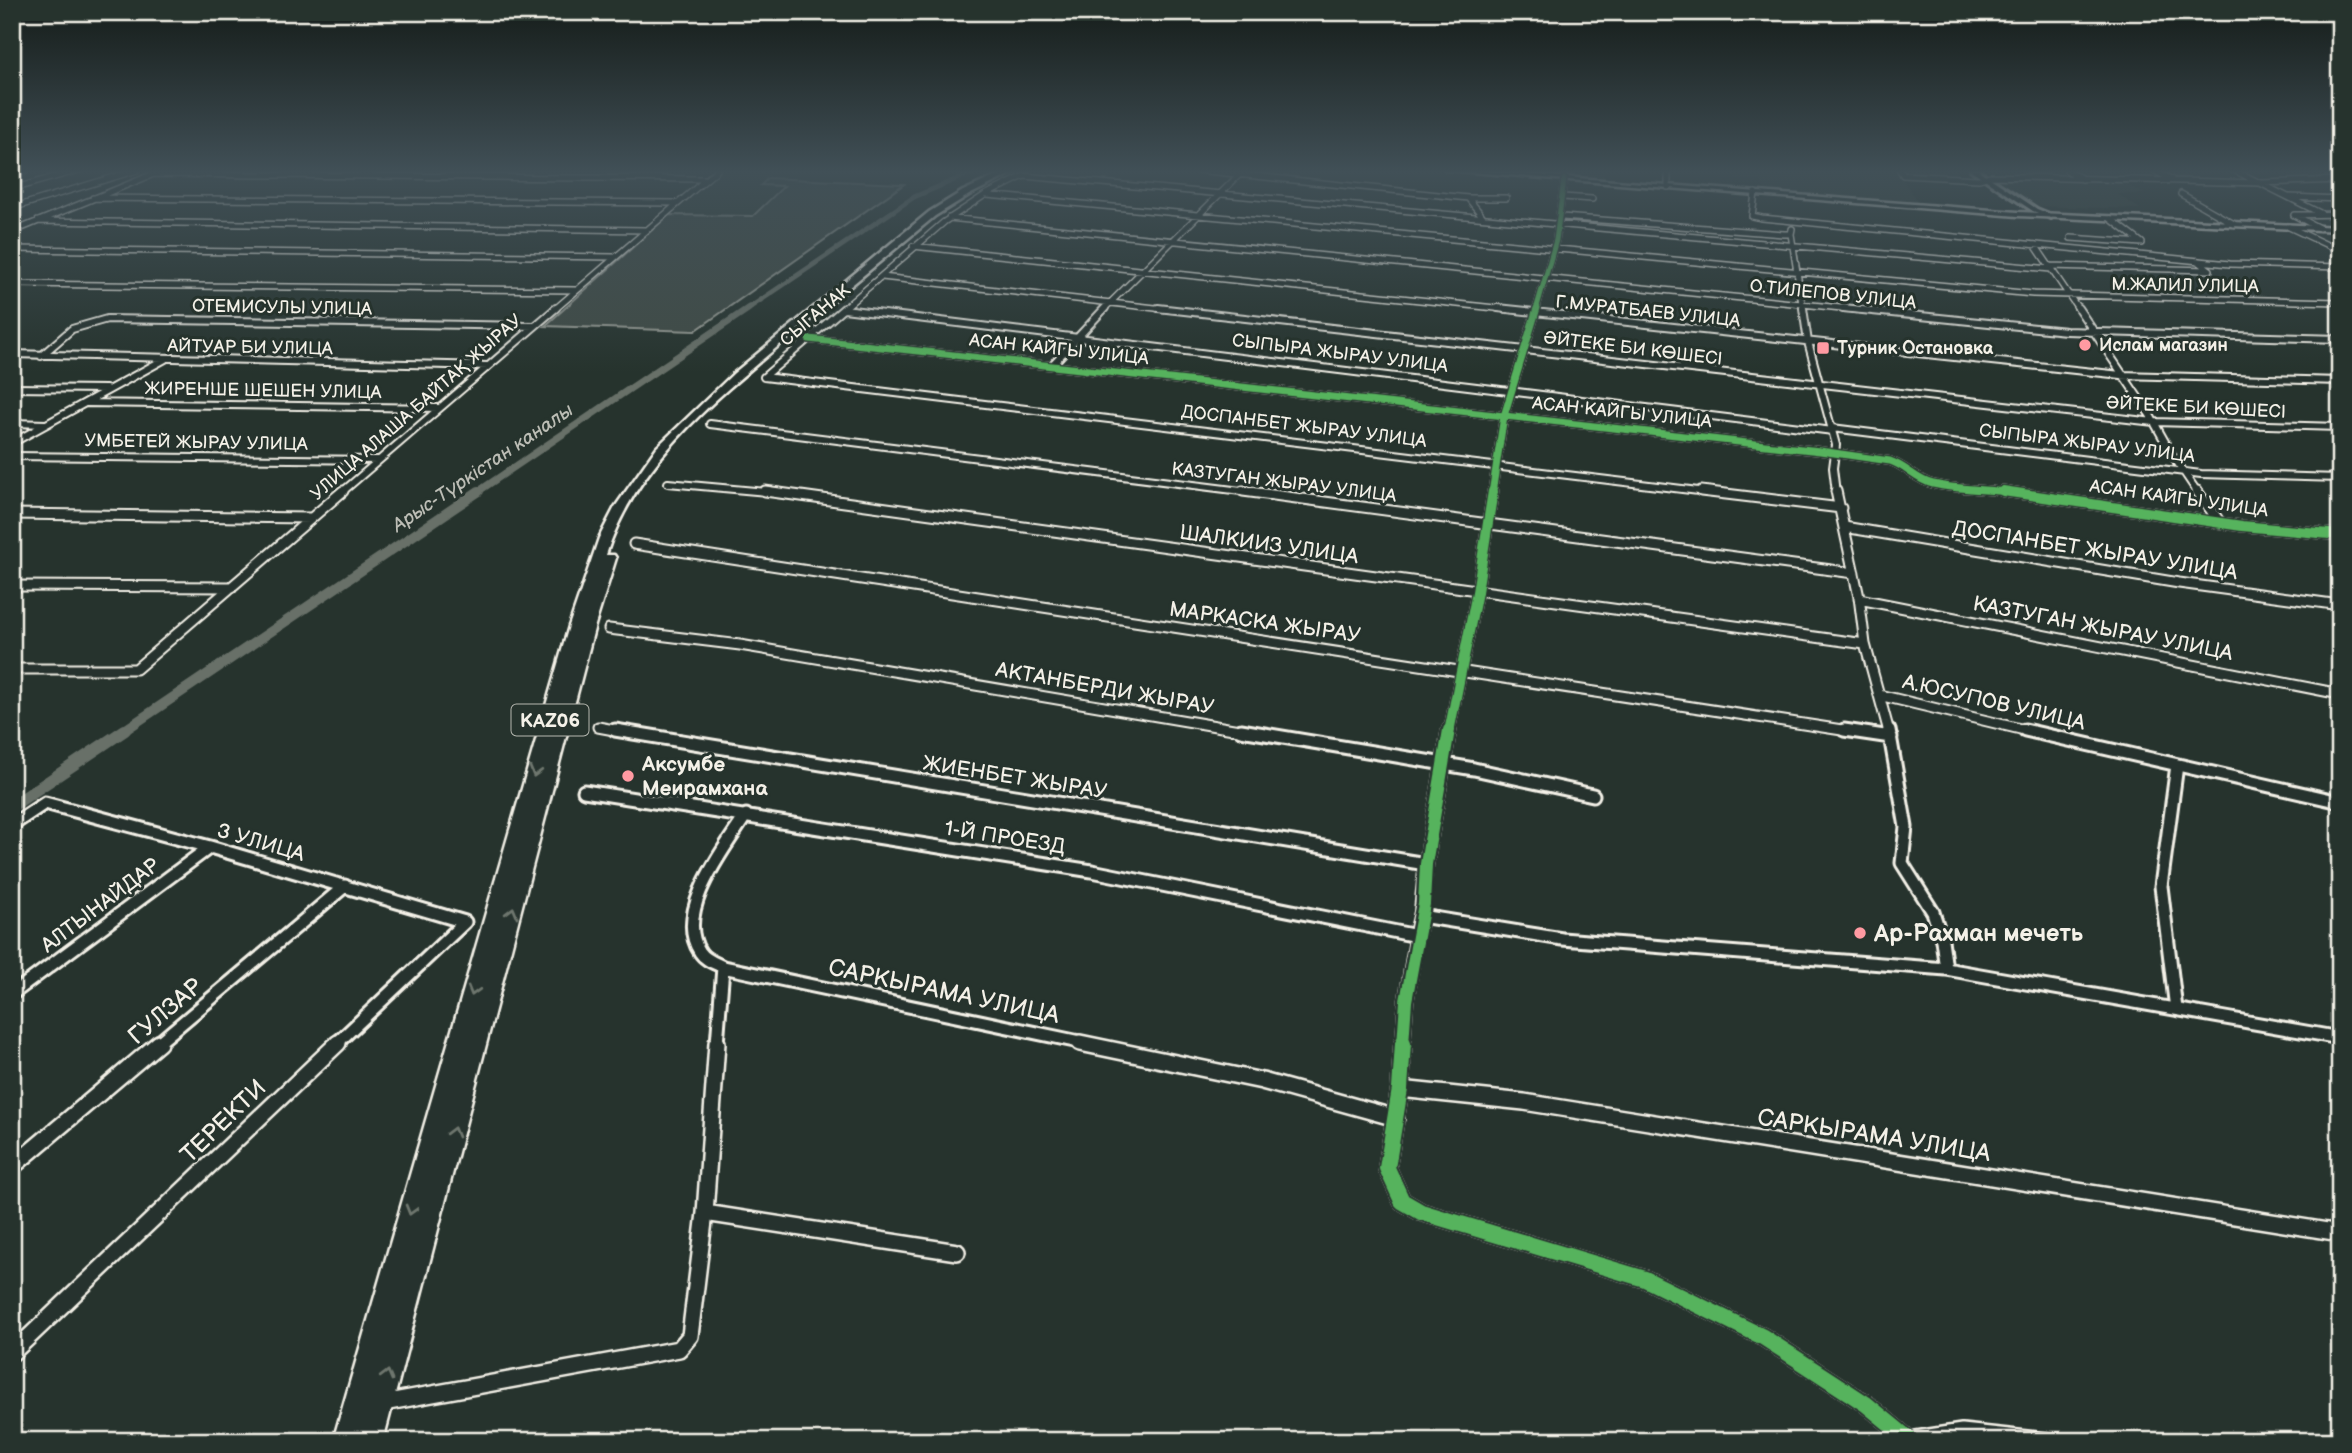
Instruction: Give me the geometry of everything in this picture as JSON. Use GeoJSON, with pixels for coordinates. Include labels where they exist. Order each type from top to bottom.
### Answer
{"type":"FeatureCollection","features":[{"type":"Feature","properties":{"kind":"highway","name":"KАZ06"},"geometry":{"type":"LineString","coordinates":[[346,1441],[580,614],[605,538],[621,507],[661,449],[738,375],[903,238]]}},
{"type":"Feature","properties":{"kind":"highway","name":"KАZ06"},"geometry":{"type":"LineString","coordinates":[[369,1441],[589,625],[617,537],[631,507],[670,449],[757,366],[910,238]]}},
{"type":"Feature","properties":{"kind":"street","name":"УЛИЦА АЛАША БАЙТАҚ ЖЫРАУ"},"geometry":{"type":"LineString","coordinates":[[12,669],[136,669],[636,238]]}},
{"type":"Feature","properties":{"kind":"street","name":"СЫГАНАК"},"geometry":{"type":"LineString","coordinates":[[764,377],[882,277],[924,238]]}},
{"type":"Feature","properties":{"kind":"street","name":"О.ТИЛЕПОВ УЛИЦА"},"geometry":{"type":"LineString","coordinates":[[1140,238],[2093,333],[2340,339]]}},
{"type":"Feature","properties":{"kind":"street"},"geometry":{"type":"LineString","coordinates":[[1051,366],[1174,238]]}},
{"type":"Feature","properties":{"kind":"street","name":"М.ЖАЛИЛ УЛИЦА"},"geometry":{"type":"LineString","coordinates":[[1437,238],[2069,296],[2340,302]]}},
{"type":"Feature","properties":{"kind":"street"},"geometry":{"type":"LineString","coordinates":[[1558,238],[1504,416],[1477,592],[1442,765],[1426,864],[1422,916],[1406,1001],[1400,1089],[1387,1168],[1393,1186],[1402,1201],[1421,1212],[1645,1279],[1763,1337],[1866,1404],[1911,1440],[1939,1431],[1971,1430],[2046,1441]]}},
{"type":"Feature","properties":{"kind":"street"},"geometry":{"type":"LineString","coordinates":[[1706,238],[2050,268],[2210,270],[2198,261]]}},
{"type":"Feature","properties":{"kind":"street"},"geometry":{"type":"LineString","coordinates":[[1791,238],[1808,342],[1832,429],[1835,454],[1833,468],[1859,599],[1865,644],[1879,695]]}},
{"type":"Feature","properties":{"kind":"street"},"geometry":{"type":"LineString","coordinates":[[1959,238],[2198,261],[2340,267]]}},
{"type":"Feature","properties":{"kind":"street"},"geometry":{"type":"LineString","coordinates":[[2071,238],[2142,243]]}},
{"type":"Feature","properties":{"kind":"street"},"geometry":{"type":"LineString","coordinates":[[2135,238],[2162,257]]}},
{"type":"Feature","properties":{"kind":"street"},"geometry":{"type":"LineString","coordinates":[[2313,238],[2340,251]]}},
{"type":"Feature","properties":{"kind":"street"},"geometry":{"type":"LineString","coordinates":[[2035,245],[2154,422],[2155,429],[2219,521]]}},
{"type":"Feature","properties":{"kind":"street","name":"Г.МУРАТБАЕВ УЛИЦА"},"geometry":{"type":"LineString","coordinates":[[913,246],[2121,375],[2340,381]]}},
{"type":"Feature","properties":{"kind":"street"},"geometry":{"type":"LineString","coordinates":[[12,249],[614,257]]}},
{"type":"Feature","properties":{"kind":"street","name":"ӘЙТЕКЕ БИ КӨШЕСІ"},"geometry":{"type":"LineString","coordinates":[[882,277],[2154,422],[2340,427]]}},
{"type":"Feature","properties":{"kind":"street"},"geometry":{"type":"LineString","coordinates":[[12,284],[576,290]]}},
{"type":"Feature","properties":{"kind":"street","name":"СЫПЫРА ЖЫРАУ УЛИЦА"},"geometry":{"type":"LineString","coordinates":[[844,309],[2182,469],[2201,474],[2340,478]]}},
{"type":"Feature","properties":{"kind":"street","name":"ОТЕМИСУЛЫ УЛИЦА"},"geometry":{"type":"LineString","coordinates":[[41,356],[56,349],[63,337],[75,328],[107,319],[534,326]]}},
{"type":"Feature","properties":{"kind":"street","name":"АСАН КАЙГЫ УЛИЦА"},"geometry":{"type":"LineString","coordinates":[[809,339],[1890,461],[1900,464],[1919,479],[1934,484],[1973,486],[2242,526],[2340,535]]}},
{"type":"Feature","properties":{"kind":"street","name":"АЙТУАР БИ УЛИЦА"},"geometry":{"type":"LineString","coordinates":[[12,354],[488,366]]}},
{"type":"Feature","properties":{"kind":"street"},"geometry":{"type":"LineString","coordinates":[[12,443],[166,359]]}},
{"type":"Feature","properties":{"kind":"street","name":"ДОСПАНБЕТ ЖЫРАУ УЛИЦА"},"geometry":{"type":"LineString","coordinates":[[764,377],[1841,508]]}},
{"type":"Feature","properties":{"kind":"street"},"geometry":{"type":"LineString","coordinates":[[12,388],[110,389]]}},
{"type":"Feature","properties":{"kind":"street","name":"ЖИРЕНШЕ ШЕШЕН УЛИЦА"},"geometry":{"type":"LineString","coordinates":[[86,402],[439,408]]}},
{"type":"Feature","properties":{"kind":"street"},"geometry":{"type":"LineString","coordinates":[[12,423],[46,424]]}},
{"type":"Feature","properties":{"kind":"street","name":"КАЗТУГАН ЖЫРАУ УЛИЦА"},"geometry":{"type":"LineString","coordinates":[[710,424],[1854,573]]}},
{"type":"Feature","properties":{"kind":"street","name":"УМБЕТЕЙ ЖЫРАУ УЛИЦА"},"geometry":{"type":"LineString","coordinates":[[12,456],[379,460]]}},
{"type":"Feature","properties":{"kind":"street","name":"ШАЛКИИЗ УЛИЦА"},"geometry":{"type":"LineString","coordinates":[[668,482],[744,488],[1865,644]]}},
{"type":"Feature","properties":{"kind":"street"},"geometry":{"type":"LineString","coordinates":[[12,514],[311,518]]}},
{"type":"Feature","properties":{"kind":"street","name":"ДОСПАНБЕТ ЖЫРАУ УЛИЦА"},"geometry":{"type":"LineString","coordinates":[[1844,527],[2179,583],[2340,605]]}},
{"type":"Feature","properties":{"kind":"street","name":"МАРКАСКА ЖЫРАУ"},"geometry":{"type":"LineString","coordinates":[[634,544],[1891,737]]}},
{"type":"Feature","properties":{"kind":"street"},"geometry":{"type":"LineString","coordinates":[[12,586],[232,587]]}},
{"type":"Feature","properties":{"kind":"street","name":"КАЗТУГАН ЖЫРАУ УЛИЦА"},"geometry":{"type":"LineString","coordinates":[[1859,599],[2340,694]]}},
{"type":"Feature","properties":{"kind":"street","name":"АКТАНБЕРДИ ЖЫРАУ"},"geometry":{"type":"LineString","coordinates":[[609,629],[740,645],[974,683],[1474,769],[1593,795]]}},
{"type":"Feature","properties":{"kind":"street","name":"А.ЮСУПОВ УЛИЦА"},"geometry":{"type":"LineString","coordinates":[[1947,968],[1946,950],[1926,894],[1902,863],[1906,827],[1891,737],[1879,695],[2340,802]]}},
{"type":"Feature","properties":{"kind":"street","name":"ЖИЕНБЕТ ЖЫРАУ"},"geometry":{"type":"LineString","coordinates":[[598,727],[1426,864]]}},
{"type":"Feature","properties":{"kind":"street"},"geometry":{"type":"LineString","coordinates":[[2176,1009],[2161,886],[2177,765]]}},
{"type":"Feature","properties":{"kind":"street","name":"1-Й ПРОЕЗД"},"geometry":{"type":"LineString","coordinates":[[584,791],[1092,871],[1417,936]]}},
{"type":"Feature","properties":{"kind":"street","name":"3 УЛИЦА"},"geometry":{"type":"LineString","coordinates":[[12,825],[45,803],[210,847],[465,922]]}},
{"type":"Feature","properties":{"kind":"street"},"geometry":{"type":"LineString","coordinates":[[379,1404],[679,1349],[690,1336],[705,1213],[723,967],[702,955],[695,943],[693,927],[697,895],[746,815]]}},
{"type":"Feature","properties":{"kind":"street","name":"АЛТЫНАЙДАР"},"geometry":{"type":"LineString","coordinates":[[12,994],[210,847]]}},
{"type":"Feature","properties":{"kind":"street","name":"ГУЛЗАР"},"geometry":{"type":"LineString","coordinates":[[12,1167],[345,886]]}},
{"type":"Feature","properties":{"kind":"street"},"geometry":{"type":"LineString","coordinates":[[1422,916],[1562,939],[1947,968],[2340,1038]]}},
{"type":"Feature","properties":{"kind":"street","name":"ТЕРЕКТИ"},"geometry":{"type":"LineString","coordinates":[[12,1353],[465,922]]}},
{"type":"Feature","properties":{"kind":"street","name":"САРКЫРАМА УЛИЦА"},"geometry":{"type":"LineString","coordinates":[[723,967],[1262,1080],[1396,1118]]}},
{"type":"Feature","properties":{"kind":"street","name":"САРКЫРАМА УЛИЦА"},"geometry":{"type":"LineString","coordinates":[[1400,1089],[1524,1102],[2340,1233]]}},
{"type":"Feature","properties":{"kind":"street"},"geometry":{"type":"LineString","coordinates":[[705,1213],[957,1252]]}},
{"type":"Feature","properties":{"kind":"shaded area"},"geometry":{"type":"Polygon","coordinates":[[[644,238],[827,238],[695,331],[545,326],[644,238]]]}},
{"type":"Feature","properties":{"kind":"waterway","name":"Арыс-Түркістан каналы"},"geometry":{"type":"LineString","coordinates":[[746,310],[853,238]]}},
{"type":"Feature","properties":{"kind":"waterway","name":"Арыс-Түркістан каналы"},"geometry":{"type":"LineString","coordinates":[[476,493],[749,308]]}},
{"type":"Feature","properties":{"kind":"waterway","name":"Арыс-Түркістан каналы"},"geometry":{"type":"LineString","coordinates":[[122,732],[479,491]]}},
{"type":"Feature","properties":{"kind":"waterway","name":"Арыс-Түркістан каналы"},"geometry":{"type":"LineString","coordinates":[[12,806],[125,730]]}},
{"type":"Feature","properties":{"kind":"cycle path"},"geometry":{"type":"LineString","coordinates":[[1556,238],[1504,416],[1477,592],[1442,765],[1426,864],[1424,904],[1406,1001],[1400,1089],[1387,1168],[1402,1201],[1421,1212],[1645,1279],[1763,1337],[1866,1404],[1911,1441]]}},
{"type":"Feature","properties":{"kind":"cycle path"},"geometry":{"type":"LineString","coordinates":[[809,339],[1820,451],[1890,461],[1900,464],[1919,479],[1934,484],[2004,491],[2242,526],[2340,535]]}},
{"type":"Feature","properties":{"kind":"place","name":"Ислам магазин"},"geometry":{"type":"Point","coordinates":[2085,345]}},
{"type":"Feature","properties":{"kind":"place","name":"Турник Остановка"},"geometry":{"type":"Point","coordinates":[1823,348]}},
{"type":"Feature","properties":{"kind":"place","name":"Аксумбе Меирамхана"},"geometry":{"type":"Point","coordinates":[628,776]}},
{"type":"Feature","properties":{"kind":"place","name":"Ар-Рахман мечеть"},"geometry":{"type":"Point","coordinates":[1860,933]}}]}
